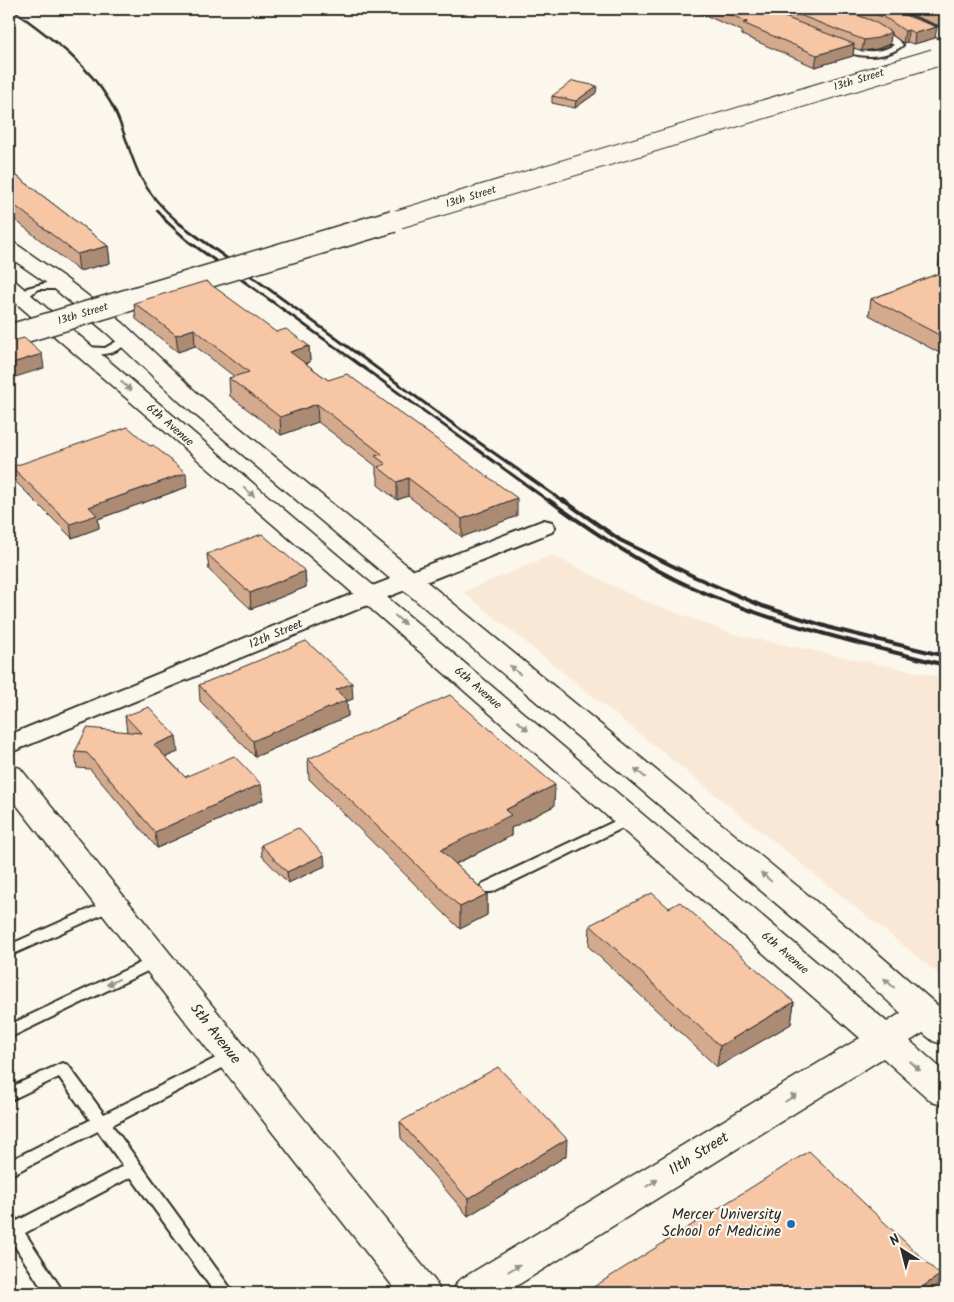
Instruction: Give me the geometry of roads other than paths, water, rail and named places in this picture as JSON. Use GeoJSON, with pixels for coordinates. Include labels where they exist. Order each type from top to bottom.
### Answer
{"type":"FeatureCollection","features":[{"type":"Feature","properties":{"kind":"street"},"geometry":{"type":"LineString","coordinates":[[877,9],[945,35]]}},
{"type":"Feature","properties":{"kind":"street","name":"13th Street"},"geometry":{"type":"LineString","coordinates":[[9,336],[934,58]]}},
{"type":"Feature","properties":{"kind":"street"},"geometry":{"type":"LineString","coordinates":[[9,248],[63,286],[126,338],[188,397],[847,945],[935,1024]]}},
{"type":"Feature","properties":{"kind":"street","name":"6th Avenue"},"geometry":{"type":"LineString","coordinates":[[16,292],[371,595],[945,1092]]}},
{"type":"Feature","properties":{"kind":"street","name":"12th Street"},"geometry":{"type":"LineString","coordinates":[[9,745],[407,580],[544,526]]}},
{"type":"Feature","properties":{"kind":"street","name":"5th Avenue"},"geometry":{"type":"LineString","coordinates":[[9,775],[421,1293]]}},
{"type":"Feature","properties":{"kind":"street","name":"11th Street"},"geometry":{"type":"LineString","coordinates":[[472,1293],[885,1040],[935,1024]]}},
{"type":"Feature","properties":{"kind":"lane"},"geometry":{"type":"LineString","coordinates":[[834,44],[856,53],[867,55],[899,45],[865,26]]}},
{"type":"Feature","properties":{"kind":"lane"},"geometry":{"type":"LineString","coordinates":[[16,292],[26,292],[39,286],[63,286]]}},
{"type":"Feature","properties":{"kind":"lane"},"geometry":{"type":"LineString","coordinates":[[84,350],[106,352],[120,345],[126,338]]}},
{"type":"Feature","properties":{"kind":"lane"},"geometry":{"type":"LineString","coordinates":[[487,888],[630,819]]}},
{"type":"Feature","properties":{"kind":"lane"},"geometry":{"type":"LineString","coordinates":[[9,951],[112,904]]}},
{"type":"Feature","properties":{"kind":"lane"},"geometry":{"type":"LineString","coordinates":[[9,1032],[156,960]]}},
{"type":"Feature","properties":{"kind":"lane"},"geometry":{"type":"LineString","coordinates":[[9,1169],[232,1056]]}},
{"type":"Feature","properties":{"kind":"lane"},"geometry":{"type":"LineString","coordinates":[[9,1095],[62,1069],[225,1293]]}},
{"type":"Feature","properties":{"kind":"lane"},"geometry":{"type":"LineString","coordinates":[[55,1293],[11,1227],[134,1168]]}},
{"type":"Feature","properties":{"kind":"railway"},"geometry":{"type":"LineString","coordinates":[[12,9],[65,50],[100,86],[114,109],[137,168],[148,190],[157,202],[178,222]]}},
{"type":"Feature","properties":{"kind":"railway"},"geometry":{"type":"LineString","coordinates":[[157,210],[167,222]]}},
{"type":"Feature","properties":{"kind":"railway"},"geometry":{"type":"LineString","coordinates":[[176,221],[464,432],[564,502]]}},
{"type":"Feature","properties":{"kind":"railway"},"geometry":{"type":"LineString","coordinates":[[167,222],[188,241],[550,502]]}},
{"type":"Feature","properties":{"kind":"railway"},"geometry":{"type":"LineString","coordinates":[[549,500],[626,552],[687,586],[738,606],[796,625],[945,665]]}},
{"type":"Feature","properties":{"kind":"railway"},"geometry":{"type":"LineString","coordinates":[[563,500],[620,540],[695,577],[762,606],[834,629],[945,656]]}},
{"type":"Feature","properties":{"kind":"place","name":"Mercer University School of Medicine"},"geometry":{"type":"Point","coordinates":[791,1224]}}]}
